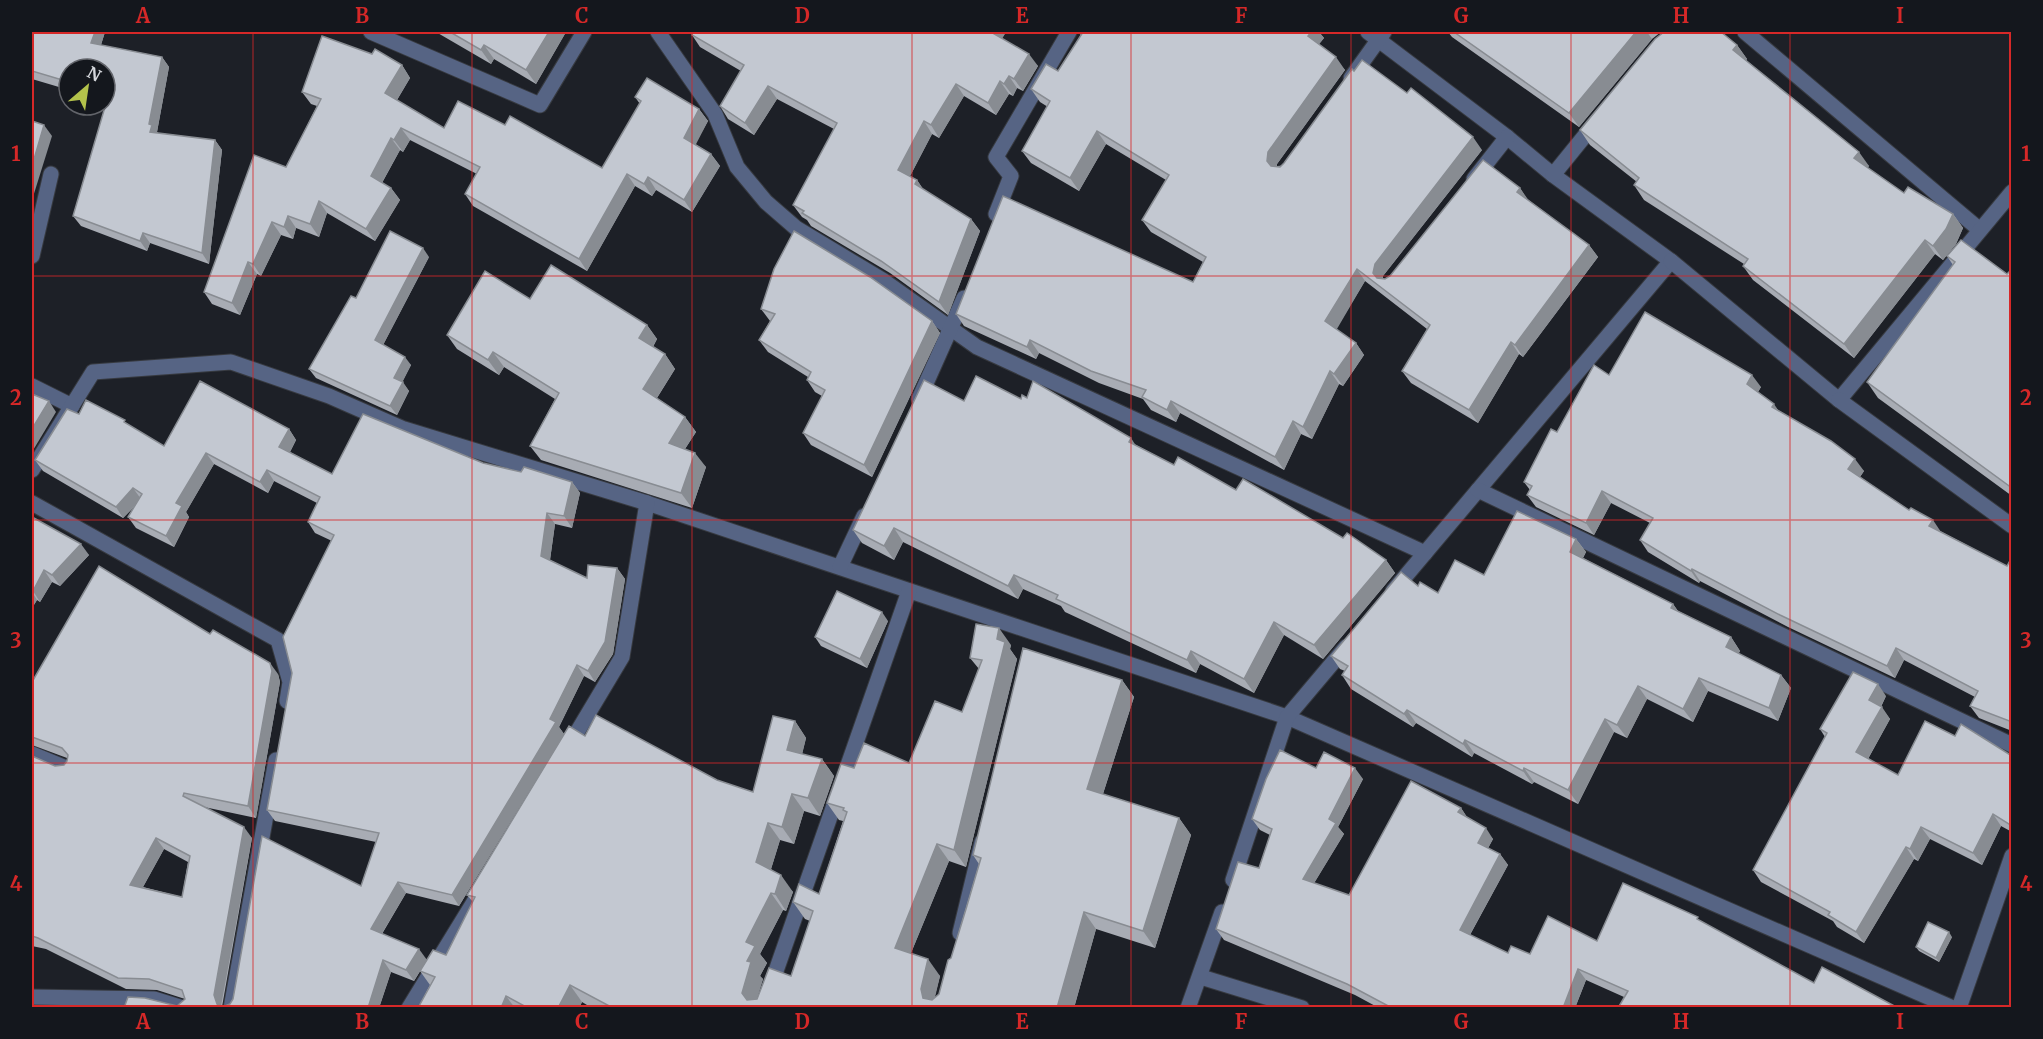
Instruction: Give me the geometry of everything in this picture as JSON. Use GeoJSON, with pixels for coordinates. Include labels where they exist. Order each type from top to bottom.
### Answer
{"type":"FeatureCollection","features":[{"type":"Feature","properties":{"kind":"street"},"geometry":{"type":"LineString","coordinates":[[371,32],[540,105],[584,32]]}},
{"type":"Feature","properties":{"kind":"street"},"geometry":{"type":"LineString","coordinates":[[658,32],[715,114],[737,167],[766,202],[796,228],[884,281],[977,347],[1022,370],[1425,553]]}},
{"type":"Feature","properties":{"kind":"street"},"geometry":{"type":"LineString","coordinates":[[990,231],[1011,176],[996,157],[1070,32]]}},
{"type":"Feature","properties":{"kind":"street"},"geometry":{"type":"LineString","coordinates":[[1745,32],[1980,230]]}},
{"type":"Feature","properties":{"kind":"street"},"geometry":{"type":"LineString","coordinates":[[1345,86],[1377,34],[1553,175],[1671,261],[1839,400],[2012,526]]}},
{"type":"Feature","properties":{"kind":"street"},"geometry":{"type":"LineString","coordinates":[[1553,175],[1605,111]]}},
{"type":"Feature","properties":{"kind":"street"},"geometry":{"type":"LineString","coordinates":[[1464,191],[1507,137]]}},
{"type":"Feature","properties":{"kind":"street"},"geometry":{"type":"LineString","coordinates":[[32,256],[51,174]]}},
{"type":"Feature","properties":{"kind":"street"},"geometry":{"type":"LineString","coordinates":[[1839,400],[2012,192]]}},
{"type":"Feature","properties":{"kind":"street"},"geometry":{"type":"LineString","coordinates":[[1386,599],[1671,261]]}},
{"type":"Feature","properties":{"kind":"street"},"geometry":{"type":"LineString","coordinates":[[912,416],[952,329],[969,285]]}},
{"type":"Feature","properties":{"kind":"street"},"geometry":{"type":"LineString","coordinates":[[32,470],[93,372],[231,362],[329,396],[404,429],[646,503],[909,591],[1032,638],[1287,717],[1953,1008]]}},
{"type":"Feature","properties":{"kind":"street"},"geometry":{"type":"LineString","coordinates":[[32,386],[72,406]]}},
{"type":"Feature","properties":{"kind":"street"},"geometry":{"type":"LineString","coordinates":[[1478,490],[2012,745]]}},
{"type":"Feature","properties":{"kind":"street"},"geometry":{"type":"LineString","coordinates":[[840,567],[871,502]]}},
{"type":"Feature","properties":{"kind":"street"},"geometry":{"type":"LineString","coordinates":[[32,503],[279,640],[290,682],[284,717]]}},
{"type":"Feature","properties":{"kind":"street"},"geometry":{"type":"LineString","coordinates":[[556,766],[622,657],[646,503]]}},
{"type":"Feature","properties":{"kind":"street"},"geometry":{"type":"LineString","coordinates":[[763,1008],[909,591]]}},
{"type":"Feature","properties":{"kind":"street"},"geometry":{"type":"LineString","coordinates":[[1188,1008],[1201,977],[1287,717],[1356,635]]}},
{"type":"Feature","properties":{"kind":"street"},"geometry":{"type":"LineString","coordinates":[[231,1008],[280,740]]}},
{"type":"Feature","properties":{"kind":"street"},"geometry":{"type":"LineString","coordinates":[[32,754],[66,768]]}},
{"type":"Feature","properties":{"kind":"street"},"geometry":{"type":"LineString","coordinates":[[956,951],[986,826]]}},
{"type":"Feature","properties":{"kind":"street"},"geometry":{"type":"LineString","coordinates":[[1959,1008],[2012,856]]}},
{"type":"Feature","properties":{"kind":"street"},"geometry":{"type":"LineString","coordinates":[[409,1008],[483,886]]}},
{"type":"Feature","properties":{"kind":"street"},"geometry":{"type":"LineString","coordinates":[[1201,977],[1302,1008]]}},
{"type":"Feature","properties":{"kind":"street"},"geometry":{"type":"LineString","coordinates":[[32,997],[154,999],[183,1008]]}},
{"type":"Feature","properties":{"kind":"building"},"geometry":{"type":"Polygon","coordinates":[[[32,32],[95,32],[91,43],[162,57],[149,124],[152,125],[150,132],[215,140],[202,253],[143,233],[140,241],[73,216],[102,117],[117,117],[117,57],[57,57],[57,78],[32,71],[32,32]]]}},
{"type":"Feature","properties":{"kind":"building"},"geometry":{"type":"Polygon","coordinates":[[[450,32],[549,32],[526,70],[484,45],[481,50],[450,32]]]}},
{"type":"Feature","properties":{"kind":"building"},"geometry":{"type":"Polygon","coordinates":[[[693,32],[991,32],[1029,54],[1014,79],[1009,76],[1004,84],[1000,81],[988,103],[956,84],[931,125],[924,121],[898,170],[917,180],[915,184],[971,219],[939,302],[881,261],[802,213],[804,211],[793,205],[837,123],[768,86],[745,123],[720,106],[744,65],[692,35],[693,32]]]}},
{"type":"Feature","properties":{"kind":"building"},"geometry":{"type":"Polygon","coordinates":[[[1083,32],[1311,32],[1308,36],[1336,57],[1268,152],[1267,161],[1271,166],[1280,167],[1284,163],[1352,69],[1354,71],[1362,60],[1407,93],[1411,88],[1473,137],[1375,264],[1373,273],[1377,278],[1385,279],[1390,276],[1483,160],[1520,188],[1517,192],[1589,245],[1515,345],[1511,342],[1469,410],[1402,371],[1430,325],[1357,269],[1325,321],[1356,343],[1334,374],[1330,371],[1303,427],[1293,421],[1275,457],[1171,401],[1167,410],[1142,397],[1146,390],[1091,371],[1030,340],[1027,347],[956,314],[1003,196],[1193,282],[1206,257],[1142,220],[1169,175],[1097,131],[1070,178],[1022,151],[1050,101],[1031,89],[1046,64],[1058,71],[1083,32]]]}},
{"type":"Feature","properties":{"kind":"building"},"geometry":{"type":"Polygon","coordinates":[[[1454,32],[1636,32],[1569,113],[1454,32]]]}},
{"type":"Feature","properties":{"kind":"building"},"geometry":{"type":"Polygon","coordinates":[[[1664,32],[1721,32],[1737,45],[1733,50],[1859,152],[1854,158],[1904,193],[1908,187],[1953,214],[1946,229],[1933,246],[1925,240],[1844,344],[1743,266],[1748,259],[1634,185],[1639,178],[1580,130],[1655,39],[1664,32]]]}},
{"type":"Feature","properties":{"kind":"building"},"geometry":{"type":"Polygon","coordinates":[[[322,36],[372,54],[375,49],[402,65],[385,93],[444,128],[458,101],[505,125],[510,116],[602,168],[641,101],[635,97],[647,78],[699,109],[684,138],[711,154],[684,200],[648,177],[644,184],[627,174],[579,259],[465,194],[480,167],[401,128],[394,140],[391,138],[371,176],[391,188],[366,229],[319,201],[310,224],[288,216],[284,227],[272,222],[253,264],[248,262],[232,303],[204,292],[254,155],[286,167],[321,99],[302,92],[322,36]]]}},
{"type":"Feature","properties":{"kind":"building"},"geometry":{"type":"Polygon","coordinates":[[[32,121],[44,125],[32,166],[32,121]]]}},
{"type":"Feature","properties":{"kind":"building"},"geometry":{"type":"Polygon","coordinates":[[[390,231],[423,248],[375,340],[405,357],[394,378],[403,382],[390,406],[309,369],[351,296],[356,298],[390,231]]]}},
{"type":"Feature","properties":{"kind":"building"},"geometry":{"type":"Polygon","coordinates":[[[794,231],[870,277],[932,321],[864,465],[803,433],[825,390],[807,380],[811,372],[759,340],[775,314],[761,309],[774,269],[794,231]]]}},
{"type":"Feature","properties":{"kind":"building"},"geometry":{"type":"Polygon","coordinates":[[[1961,240],[2007,274],[2012,269],[2012,488],[1867,382],[1955,262],[1947,256],[1961,240]]]}},
{"type":"Feature","properties":{"kind":"building"},"geometry":{"type":"Polygon","coordinates":[[[551,265],[647,325],[639,338],[665,354],[643,389],[685,417],[669,443],[695,453],[681,493],[530,446],[559,393],[493,352],[488,360],[447,335],[485,271],[530,299],[551,265]]]}},
{"type":"Feature","properties":{"kind":"building"},"geometry":{"type":"Polygon","coordinates":[[[1645,312],[1752,375],[1747,384],[1774,404],[1772,407],[1831,441],[1855,459],[1848,469],[1909,510],[1911,508],[1933,520],[1929,526],[2007,566],[2012,557],[2012,722],[1970,706],[1978,691],[1896,648],[1887,666],[1780,615],[1692,569],[1691,571],[1640,540],[1653,518],[1602,491],[1586,523],[1527,495],[1532,486],[1524,482],[1551,429],[1557,432],[1594,365],[1609,375],[1645,312]]]}},
{"type":"Feature","properties":{"kind":"building"},"geometry":{"type":"Polygon","coordinates":[[[976,376],[1021,399],[1022,395],[1027,398],[1033,381],[1131,438],[1129,442],[1174,465],[1178,457],[1236,490],[1243,479],[1343,538],[1347,533],[1386,560],[1314,645],[1274,622],[1244,679],[1191,651],[1187,660],[1056,599],[1058,595],[1014,575],[1008,586],[894,528],[884,546],[853,530],[924,380],[964,401],[976,376]]]}},
{"type":"Feature","properties":{"kind":"building"},"geometry":{"type":"Polygon","coordinates":[[[200,381],[289,429],[279,447],[332,474],[363,414],[483,463],[521,472],[524,467],[572,482],[564,516],[547,513],[541,556],[587,578],[588,565],[617,568],[605,642],[588,671],[577,665],[550,719],[556,722],[452,895],[398,882],[371,929],[419,949],[406,970],[383,960],[368,1008],[124,1008],[128,997],[145,998],[177,1006],[185,999],[182,990],[149,979],[118,978],[32,936],[32,756],[55,766],[64,765],[68,755],[62,748],[32,737],[32,682],[99,566],[210,634],[213,630],[270,663],[272,671],[248,806],[184,793],[183,796],[244,827],[214,995],[217,1004],[222,1007],[230,1004],[233,999],[262,836],[361,886],[379,833],[267,810],[292,673],[283,637],[334,535],[308,522],[320,497],[267,470],[260,482],[206,453],[176,503],[182,506],[166,536],[128,517],[142,494],[133,488],[116,507],[35,460],[67,409],[79,414],[86,400],[125,420],[124,422],[164,446],[200,381]],[[156,838],[130,885],[182,897],[190,856],[156,838]]]}},
{"type":"Feature","properties":{"kind":"building"},"geometry":{"type":"Polygon","coordinates":[[[32,394],[49,401],[32,429],[32,394]]]}},
{"type":"Feature","properties":{"kind":"building"},"geometry":{"type":"Polygon","coordinates":[[[1517,511],[1576,539],[1570,552],[1673,604],[1671,608],[1731,637],[1726,647],[1781,675],[1769,708],[1699,678],[1683,709],[1638,686],[1617,725],[1605,719],[1568,790],[1524,768],[1523,771],[1465,740],[1463,744],[1407,710],[1404,714],[1342,675],[1348,666],[1331,656],[1401,572],[1418,586],[1420,582],[1438,593],[1455,560],[1484,575],[1517,511]]]}},
{"type":"Feature","properties":{"kind":"building"},"geometry":{"type":"Polygon","coordinates":[[[32,517],[81,544],[52,575],[44,570],[33,591],[32,590],[32,517]]]}},
{"type":"Feature","properties":{"kind":"building"},"geometry":{"type":"Polygon","coordinates":[[[837,591],[882,612],[860,659],[815,637],[837,591]]]}},
{"type":"Feature","properties":{"kind":"building"},"geometry":{"type":"Polygon","coordinates":[[[976,624],[999,628],[997,639],[1005,642],[954,850],[937,844],[895,948],[928,959],[921,989],[923,998],[932,1000],[939,994],[981,858],[973,855],[1023,648],[1122,680],[1087,789],[1179,818],[1143,931],[1084,912],[1057,1008],[613,1008],[570,985],[558,1008],[528,1008],[506,996],[501,1008],[418,1008],[435,977],[420,971],[433,950],[446,955],[475,897],[467,895],[569,726],[585,736],[596,715],[717,780],[753,792],[773,716],[795,721],[787,750],[822,759],[808,798],[792,794],[782,827],[768,823],[756,862],[781,875],[775,894],[771,893],[746,942],[755,946],[747,961],[751,962],[742,993],[747,1000],[757,999],[769,968],[791,976],[813,911],[793,902],[799,884],[819,894],[847,812],[843,810],[844,808],[827,803],[841,764],[854,768],[864,743],[909,763],[935,701],[962,712],[982,660],[970,658],[976,624]]]}},
{"type":"Feature","properties":{"kind":"building"},"geometry":{"type":"Polygon","coordinates":[[[1853,672],[1878,684],[1869,700],[1882,707],[1856,752],[1898,775],[1925,721],[1955,736],[1961,724],[2012,756],[2012,826],[1993,814],[1973,853],[1921,827],[1910,849],[1906,847],[1856,932],[1828,915],[1830,912],[1753,870],[1827,733],[1820,729],[1853,672]]]}},
{"type":"Feature","properties":{"kind":"building"},"geometry":{"type":"Polygon","coordinates":[[[1280,750],[1316,768],[1324,752],[1355,768],[1329,819],[1336,823],[1303,879],[1349,895],[1411,781],[1461,808],[1458,812],[1486,828],[1478,843],[1500,854],[1460,930],[1508,953],[1511,946],[1530,954],[1548,916],[1597,941],[1623,883],[1698,917],[1697,919],[1814,983],[1822,967],[1898,1008],[1618,1008],[1628,991],[1578,969],[1563,1008],[1392,1008],[1347,984],[1216,929],[1238,862],[1259,868],[1272,829],[1252,819],[1266,779],[1280,750]]]}},
{"type":"Feature","properties":{"kind":"building"},"geometry":{"type":"Polygon","coordinates":[[[1928,922],[1949,932],[1936,958],[1916,947],[1928,922]]]}}]}
